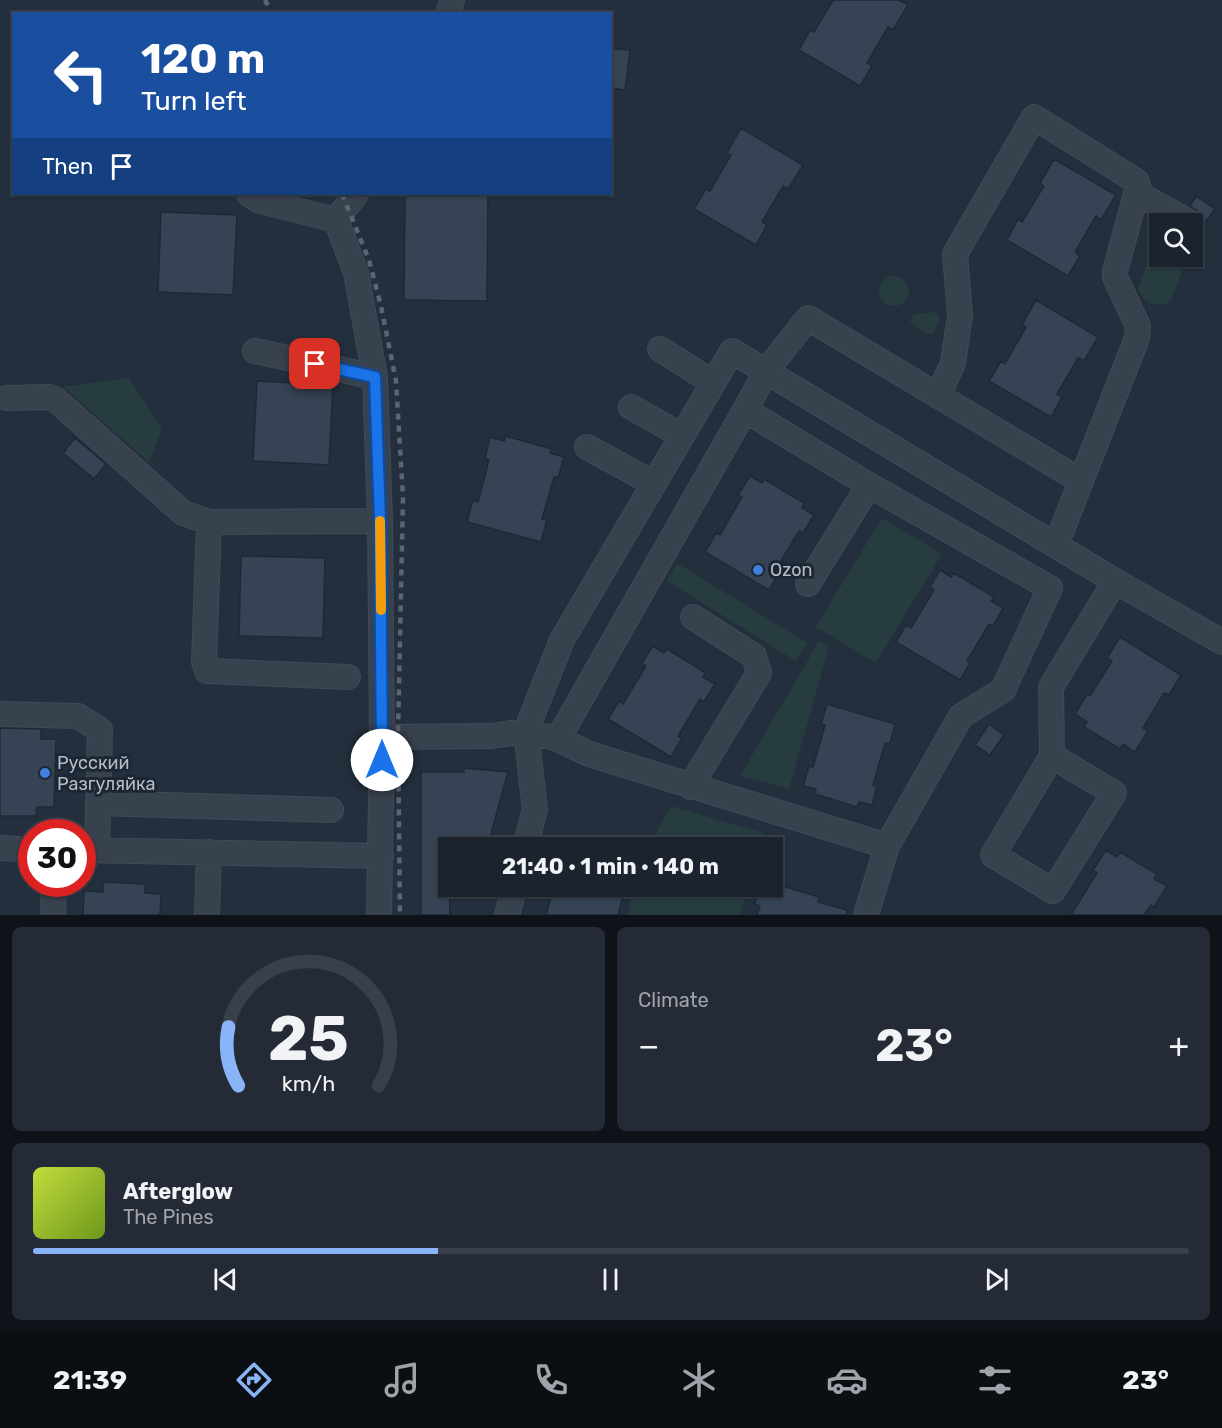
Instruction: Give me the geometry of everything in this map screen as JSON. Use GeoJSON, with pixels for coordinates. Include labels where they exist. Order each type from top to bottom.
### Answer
{"type":"FeatureCollection","features":[{"type":"Feature","properties":{"kind":"street"},"geometry":{"type":"LineString","coordinates":[[938,396],[953,363],[960,315],[955,254],[1034,117],[1137,182],[1137,193],[1115,271],[1138,332],[1056,545]]}},
{"type":"Feature","properties":{"kind":"street"},"geometry":{"type":"LineString","coordinates":[[1137,193],[1172,213]]}},
{"type":"Feature","properties":{"kind":"street"},"geometry":{"type":"LineString","coordinates":[[251,195],[260,201],[336,220]]}},
{"type":"Feature","properties":{"kind":"street"},"geometry":{"type":"LineString","coordinates":[[336,220],[355,195]]}},
{"type":"Feature","properties":{"kind":"street"},"geometry":{"type":"LineString","coordinates":[[336,220],[356,273],[375,377],[380,521],[382,737],[379,915]]}},
{"type":"Feature","properties":{"kind":"street"},"geometry":{"type":"LineString","coordinates":[[558,739],[767,370],[808,318],[1081,481]]}},
{"type":"Feature","properties":{"kind":"street"},"geometry":{"type":"LineString","coordinates":[[660,349],[712,382]]}},
{"type":"Feature","properties":{"kind":"street"},"geometry":{"type":"LineString","coordinates":[[255,351],[375,377]]}},
{"type":"Feature","properties":{"kind":"street"},"geometry":{"type":"LineString","coordinates":[[528,837],[535,809],[526,731],[562,640],[732,351],[1115,581],[1222,642]]}},
{"type":"Feature","properties":{"kind":"street"},"geometry":{"type":"LineString","coordinates":[[6,398],[49,397],[55,399],[183,513],[208,522],[380,521]]}},
{"type":"Feature","properties":{"kind":"street"},"geometry":{"type":"LineString","coordinates":[[631,407],[681,435]]}},
{"type":"Feature","properties":{"kind":"street"},"geometry":{"type":"LineString","coordinates":[[745,410],[869,485],[1050,588],[1003,690],[961,716],[886,846],[866,915]]}},
{"type":"Feature","properties":{"kind":"street"},"geometry":{"type":"LineString","coordinates":[[587,447],[653,483]]}},
{"type":"Feature","properties":{"kind":"street"},"geometry":{"type":"LineString","coordinates":[[808,584],[869,485]]}},
{"type":"Feature","properties":{"kind":"street"},"geometry":{"type":"LineString","coordinates":[[208,522],[204,662],[207,671],[348,677]]}},
{"type":"Feature","properties":{"kind":"street"},"geometry":{"type":"LineString","coordinates":[[1052,756],[1114,793],[1053,891],[993,855],[1052,756],[1052,687],[1115,581]]}},
{"type":"Feature","properties":{"kind":"street"},"geometry":{"type":"LineString","coordinates":[[690,786],[759,673],[754,656],[693,617]]}},
{"type":"Feature","properties":{"kind":"street"},"geometry":{"type":"LineString","coordinates":[[0,714],[78,716],[100,730],[98,803],[95,819]]}},
{"type":"Feature","properties":{"kind":"street"},"geometry":{"type":"LineString","coordinates":[[382,737],[491,736],[526,731],[558,739],[589,754],[886,846]]}},
{"type":"Feature","properties":{"kind":"street"},"geometry":{"type":"LineString","coordinates":[[98,803],[331,810]]}},
{"type":"Feature","properties":{"kind":"street"},"geometry":{"type":"LineString","coordinates":[[0,848],[18,849]]}},
{"type":"Feature","properties":{"kind":"street"},"geometry":{"type":"LineString","coordinates":[[96,850],[381,856]]}},
{"type":"Feature","properties":{"kind":"street"},"geometry":{"type":"LineString","coordinates":[[207,915],[209,852]]}},
{"type":"Feature","properties":{"kind":"street"},"geometry":{"type":"LineString","coordinates":[[53,915],[54,897]]}},
{"type":"Feature","properties":{"kind":"street"},"geometry":{"type":"LineString","coordinates":[[507,915],[512,897]]}},
{"type":"Feature","properties":{"kind":"green space"},"geometry":{"type":"Polygon","coordinates":[[[1148,260],[1149,267],[1179,267],[1182,272],[1171,301],[1161,305],[1152,304],[1138,289],[1148,260]]]}},
{"type":"Feature","properties":{"kind":"green space"},"geometry":{"type":"Polygon","coordinates":[[[894,276],[904,281],[909,291],[904,301],[894,306],[884,301],[879,291],[884,281],[894,276]]]}},
{"type":"Feature","properties":{"kind":"green space"},"geometry":{"type":"Polygon","coordinates":[[[934,312],[940,317],[934,333],[928,334],[911,323],[910,319],[915,314],[934,312]]]}},
{"type":"Feature","properties":{"kind":"green space"},"geometry":{"type":"Polygon","coordinates":[[[129,378],[162,429],[149,462],[63,387],[129,378]]]}},
{"type":"Feature","properties":{"kind":"green space"},"geometry":{"type":"Polygon","coordinates":[[[882,518],[942,554],[876,663],[816,627],[882,518]]]}},
{"type":"Feature","properties":{"kind":"green space"},"geometry":{"type":"Polygon","coordinates":[[[677,563],[807,643],[796,661],[667,581],[677,563]]]}},
{"type":"Feature","properties":{"kind":"green space"},"geometry":{"type":"Polygon","coordinates":[[[819,641],[829,646],[789,789],[740,776],[819,641]]]}},
{"type":"Feature","properties":{"kind":"green space"},"geometry":{"type":"Polygon","coordinates":[[[671,806],[763,833],[762,837],[654,837],[671,806]]]}},
{"type":"Feature","properties":{"kind":"green space"},"geometry":{"type":"Polygon","coordinates":[[[632,897],[745,897],[740,915],[627,915],[632,897]]]}},
{"type":"Feature","properties":{"kind":"building"},"geometry":{"type":"Polygon","coordinates":[[[833,0],[899,0],[908,5],[893,30],[888,27],[867,63],[872,66],[860,86],[799,50],[810,30],[814,32],[833,0]]]}},
{"type":"Feature","properties":{"kind":"building"},"geometry":{"type":"Polygon","coordinates":[[[612,48],[630,50],[625,90],[612,88],[612,48]]]}},
{"type":"Feature","properties":{"kind":"building"},"geometry":{"type":"Polygon","coordinates":[[[741,128],[803,165],[788,189],[783,186],[762,222],[767,225],[756,245],[694,209],[706,189],[710,191],[731,155],[727,153],[741,128]]]}},
{"type":"Feature","properties":{"kind":"building"},"geometry":{"type":"Polygon","coordinates":[[[1054,159],[1116,195],[1101,220],[1096,216],[1075,252],[1080,256],[1068,276],[1007,240],[1018,219],[1022,222],[1044,186],[1040,183],[1054,159]]]}},
{"type":"Feature","properties":{"kind":"building"},"geometry":{"type":"Polygon","coordinates":[[[405,195],[488,195],[487,301],[404,300],[405,195]]]}},
{"type":"Feature","properties":{"kind":"building"},"geometry":{"type":"Polygon","coordinates":[[[1196,196],[1215,209],[1205,223],[1203,213],[1190,206],[1196,196]]]}},
{"type":"Feature","properties":{"kind":"building"},"geometry":{"type":"Polygon","coordinates":[[[161,212],[237,215],[233,295],[158,292],[161,212]]]}},
{"type":"Feature","properties":{"kind":"building"},"geometry":{"type":"Polygon","coordinates":[[[1036,300],[1098,337],[1084,361],[1078,358],[1057,394],[1062,397],[1051,417],[989,381],[1001,361],[1005,364],[1026,327],[1022,325],[1036,300]]]}},
{"type":"Feature","properties":{"kind":"building"},"geometry":{"type":"Polygon","coordinates":[[[257,381],[333,385],[329,465],[253,461],[257,381]]]}},
{"type":"Feature","properties":{"kind":"building"},"geometry":{"type":"Polygon","coordinates":[[[505,436],[552,449],[550,453],[564,457],[558,478],[554,477],[542,519],[547,520],[541,542],[467,522],[473,500],[478,502],[489,460],[485,458],[490,437],[504,441],[505,436]]]}},
{"type":"Feature","properties":{"kind":"building"},"geometry":{"type":"Polygon","coordinates":[[[75,438],[106,464],[94,479],[63,453],[75,438]]]}},
{"type":"Feature","properties":{"kind":"building"},"geometry":{"type":"Polygon","coordinates":[[[750,476],[762,483],[764,479],[804,503],[802,508],[814,515],[803,533],[799,531],[776,569],[780,571],[769,590],[705,552],[716,533],[720,535],[742,497],[738,495],[750,476]]]}},
{"type":"Feature","properties":{"kind":"building"},"geometry":{"type":"Polygon","coordinates":[[[241,556],[325,558],[323,638],[239,636],[241,556]]]}},
{"type":"Feature","properties":{"kind":"building"},"geometry":{"type":"Polygon","coordinates":[[[940,570],[951,577],[954,573],[994,597],[991,601],[1003,608],[993,626],[989,624],[967,661],[970,663],[960,680],[896,642],[906,625],[911,628],[934,590],[930,587],[940,570]]]}},
{"type":"Feature","properties":{"kind":"building"},"geometry":{"type":"Polygon","coordinates":[[[1120,637],[1181,675],[1169,695],[1164,693],[1143,728],[1148,731],[1135,752],[1123,744],[1120,749],[1084,727],[1087,722],[1075,714],[1087,694],[1090,696],[1112,661],[1107,658],[1120,637]]]}},
{"type":"Feature","properties":{"kind":"building"},"geometry":{"type":"Polygon","coordinates":[[[653,646],[664,653],[667,649],[706,673],[703,677],[715,684],[704,702],[700,699],[678,736],[682,738],[671,757],[608,719],[619,701],[623,704],[646,666],[642,663],[653,646]]]}},
{"type":"Feature","properties":{"kind":"building"},"geometry":{"type":"Polygon","coordinates":[[[827,704],[895,724],[890,744],[885,743],[873,785],[877,786],[872,805],[859,802],[857,807],[815,794],[816,789],[803,786],[809,766],[813,767],[825,725],[821,724],[827,704]]]}},
{"type":"Feature","properties":{"kind":"building"},"geometry":{"type":"Polygon","coordinates":[[[989,724],[1004,735],[990,755],[975,745],[989,724]]]}},
{"type":"Feature","properties":{"kind":"building"},"geometry":{"type":"Polygon","coordinates":[[[0,728],[41,729],[41,739],[56,739],[54,807],[37,807],[36,816],[0,816],[0,728]]]}},
{"type":"Feature","properties":{"kind":"building"},"geometry":{"type":"Polygon","coordinates":[[[464,768],[508,772],[490,837],[438,837],[438,897],[449,897],[450,915],[421,915],[421,772],[464,772],[464,768]]]}},
{"type":"Feature","properties":{"kind":"building"},"geometry":{"type":"Polygon","coordinates":[[[1106,850],[1117,857],[1120,852],[1157,874],[1154,879],[1167,886],[1154,907],[1151,905],[1144,915],[1071,915],[1097,873],[1093,870],[1106,850]]]}},
{"type":"Feature","properties":{"kind":"building"},"geometry":{"type":"Polygon","coordinates":[[[103,882],[145,884],[145,893],[161,894],[160,915],[83,915],[84,897],[96,897],[96,892],[103,892],[103,882]]]}},
{"type":"Feature","properties":{"kind":"building"},"geometry":{"type":"Polygon","coordinates":[[[783,886],[819,897],[818,902],[847,910],[847,915],[757,915],[760,906],[755,904],[757,897],[783,897],[783,886]]]}},
{"type":"Feature","properties":{"kind":"building"},"geometry":{"type":"Polygon","coordinates":[[[551,897],[623,897],[618,915],[546,915],[551,897]]]}},
{"type":"Feature","properties":{"kind":"railway"},"geometry":{"type":"LineString","coordinates":[[265,0],[271,12]]}},
{"type":"Feature","properties":{"kind":"railway"},"geometry":{"type":"LineString","coordinates":[[342,195],[369,260],[396,381],[403,497],[398,736],[400,915]]}},
{"type":"Feature","properties":{"kind":"slow traffic"},"geometry":{"type":"LineString","coordinates":[[380,521],[381,610]]}},
{"type":"Feature","properties":{"kind":"place","name":"Ozon"},"geometry":{"type":"Point","coordinates":[758,570]}},
{"type":"Feature","properties":{"kind":"place","name":"Русский Разгуляйка"},"geometry":{"type":"Point","coordinates":[45,773]}},
{"type":"Feature","properties":{"kind":"route"},"geometry":{"type":"LineString","coordinates":[[315,364],[375,377],[380,521],[382,760]]}}]}
